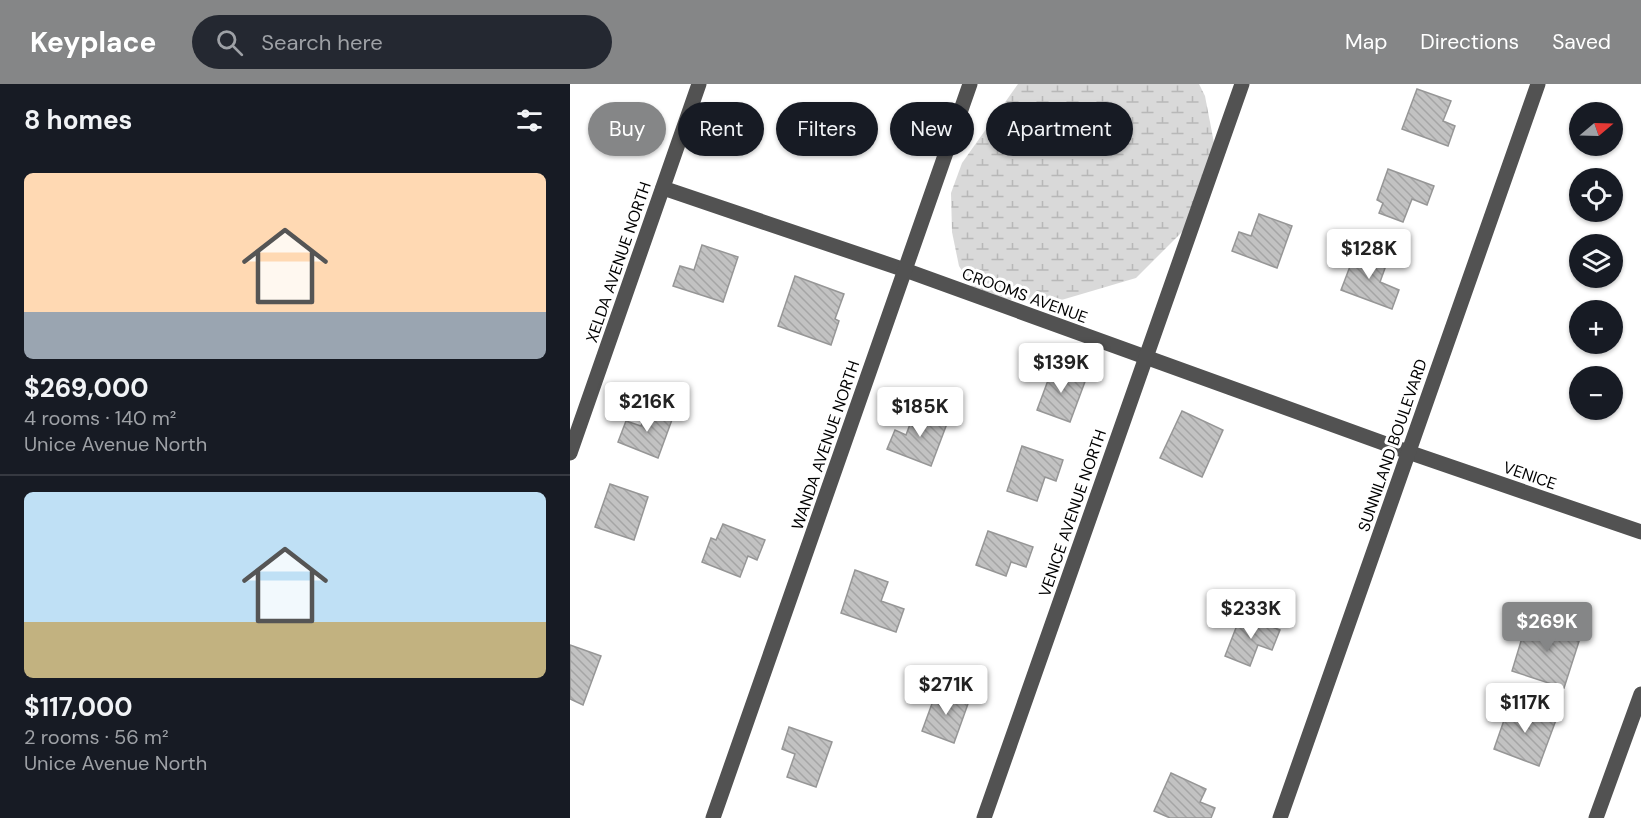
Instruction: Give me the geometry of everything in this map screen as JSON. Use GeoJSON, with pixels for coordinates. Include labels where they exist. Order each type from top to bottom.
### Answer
{"type":"FeatureCollection","features":[{"type":"Feature","properties":{"kind":"street","name":"XELDA AVENUE NORTH"},"geometry":{"type":"LineString","coordinates":[[570,453],[699,84]]}},
{"type":"Feature","properties":{"kind":"street","name":"WANDA AVENUE NORTH"},"geometry":{"type":"LineString","coordinates":[[713,818],[970,84]]}},
{"type":"Feature","properties":{"kind":"street","name":"VENICE AVENUE NORTH"},"geometry":{"type":"LineString","coordinates":[[984,818],[1242,84]]}},
{"type":"Feature","properties":{"kind":"street","name":"SUNNILAND BOULEVARD"},"geometry":{"type":"LineString","coordinates":[[1280,818],[1538,84]]}},
{"type":"Feature","properties":{"kind":"street","name":"CROOMS AVENUE"},"geometry":{"type":"LineString","coordinates":[[663,188],[905,270],[1408,452]]}},
{"type":"Feature","properties":{"kind":"street","name":"VENICE"},"geometry":{"type":"LineString","coordinates":[[1408,452],[1641,532]]}},
{"type":"Feature","properties":{"kind":"street"},"geometry":{"type":"LineString","coordinates":[[1596,818],[1641,694]]}},
{"type":"Feature","properties":{"kind":"green space"},"geometry":{"type":"Polygon","coordinates":[[[1018,84],[1199,84],[1205,96],[1214,143],[1186,228],[1136,278],[1058,301],[1011,300],[993,297],[973,288],[959,266],[952,232],[951,193],[962,163],[967,156],[974,156],[974,146],[986,129],[986,156],[1133,156],[1133,102],[1005,102],[1018,84]]]}},
{"type":"Feature","properties":{"kind":"building"},"geometry":{"type":"Polygon","coordinates":[[[1417,89],[1451,101],[1443,121],[1455,126],[1448,146],[1402,129],[1417,89]]]}},
{"type":"Feature","properties":{"kind":"building"},"geometry":{"type":"Polygon","coordinates":[[[1388,169],[1434,186],[1427,205],[1412,199],[1403,222],[1379,213],[1383,203],[1377,200],[1388,169]]]}},
{"type":"Feature","properties":{"kind":"building"},"geometry":{"type":"Polygon","coordinates":[[[1259,214],[1292,226],[1277,268],[1232,251],[1239,232],[1251,236],[1259,214]]]}},
{"type":"Feature","properties":{"kind":"building"},"geometry":{"type":"Polygon","coordinates":[[[702,245],[738,257],[723,302],[673,286],[680,266],[694,270],[702,245]]]}},
{"type":"Feature","properties":{"kind":"building"},"geometry":{"type":"Polygon","coordinates":[[[1357,248],[1388,260],[1380,282],[1399,290],[1392,309],[1341,290],[1357,248]]]}},
{"type":"Feature","properties":{"kind":"building"},"geometry":{"type":"Polygon","coordinates":[[[795,276],[844,294],[835,319],[839,321],[831,345],[778,326],[795,276]]]}},
{"type":"Feature","properties":{"kind":"building"},"geometry":{"type":"Polygon","coordinates":[[[1053,367],[1086,379],[1070,422],[1037,410],[1053,367]]]}},
{"type":"Feature","properties":{"kind":"building"},"geometry":{"type":"Polygon","coordinates":[[[648,407],[673,417],[658,458],[618,442],[626,421],[641,426],[648,407]]]}},
{"type":"Feature","properties":{"kind":"building"},"geometry":{"type":"Polygon","coordinates":[[[916,408],[948,421],[931,466],[887,449],[895,430],[906,435],[916,408]]]}},
{"type":"Feature","properties":{"kind":"building"},"geometry":{"type":"Polygon","coordinates":[[[1182,411],[1223,430],[1202,477],[1160,458],[1182,411]]]}},
{"type":"Feature","properties":{"kind":"building"},"geometry":{"type":"Polygon","coordinates":[[[1022,446],[1063,460],[1056,481],[1045,477],[1037,501],[1007,491],[1022,446]]]}},
{"type":"Feature","properties":{"kind":"building"},"geometry":{"type":"Polygon","coordinates":[[[610,484],[648,497],[634,540],[595,527],[610,484]]]}},
{"type":"Feature","properties":{"kind":"building"},"geometry":{"type":"Polygon","coordinates":[[[723,524],[765,540],[757,560],[748,556],[740,577],[702,562],[711,538],[716,540],[723,524]]]}},
{"type":"Feature","properties":{"kind":"building"},"geometry":{"type":"Polygon","coordinates":[[[988,531],[1033,547],[1026,567],[1011,562],[1006,576],[976,565],[988,531]]]}},
{"type":"Feature","properties":{"kind":"building"},"geometry":{"type":"Polygon","coordinates":[[[855,570],[888,582],[881,601],[904,609],[896,632],[841,613],[855,570]]]}},
{"type":"Feature","properties":{"kind":"building"},"geometry":{"type":"Polygon","coordinates":[[[1241,615],[1280,630],[1272,650],[1258,645],[1250,666],[1225,656],[1241,615]]]}},
{"type":"Feature","properties":{"kind":"building"},"geometry":{"type":"Polygon","coordinates":[[[1538,618],[1582,632],[1564,688],[1512,671],[1525,628],[1534,631],[1538,618]]]}},
{"type":"Feature","properties":{"kind":"building"},"geometry":{"type":"Polygon","coordinates":[[[570,645],[601,656],[583,705],[570,699],[570,645]]]}},
{"type":"Feature","properties":{"kind":"building"},"geometry":{"type":"Polygon","coordinates":[[[937,690],[969,701],[954,743],[922,731],[937,690]]]}},
{"type":"Feature","properties":{"kind":"building"},"geometry":{"type":"Polygon","coordinates":[[[1510,703],[1556,720],[1539,766],[1494,749],[1510,703]]]}},
{"type":"Feature","properties":{"kind":"building"},"geometry":{"type":"Polygon","coordinates":[[[789,727],[832,742],[816,787],[787,777],[795,754],[782,749],[789,727]]]}},
{"type":"Feature","properties":{"kind":"building"},"geometry":{"type":"Polygon","coordinates":[[[1171,773],[1206,789],[1200,802],[1215,808],[1211,818],[1170,818],[1154,811],[1171,773]]]}}]}
